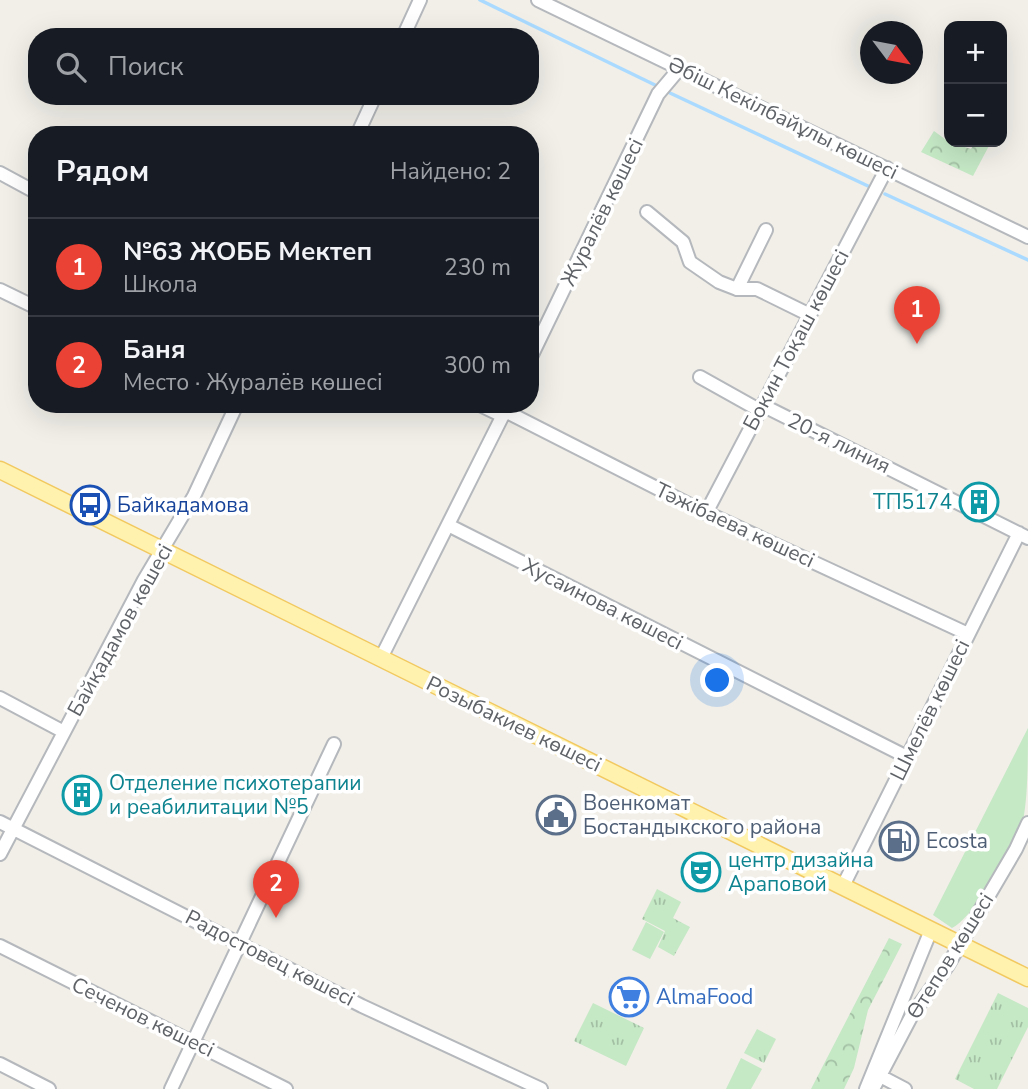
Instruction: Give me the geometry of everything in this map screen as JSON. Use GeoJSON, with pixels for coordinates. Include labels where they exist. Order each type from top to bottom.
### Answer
{"type":"FeatureCollection","features":[{"type":"Feature","properties":{"kind":"main road","name":"Розыбакиев көшесі"},"geometry":{"type":"LineString","coordinates":[[0,470],[1028,978]]}},
{"type":"Feature","properties":{"kind":"street"},"geometry":{"type":"LineString","coordinates":[[407,28],[420,0]]}},
{"type":"Feature","properties":{"kind":"street","name":"Әбіш Кекілбайұлы көшесі"},"geometry":{"type":"LineString","coordinates":[[538,0],[1028,237]]}},
{"type":"Feature","properties":{"kind":"street","name":"Журалёв көшесі"},"geometry":{"type":"LineString","coordinates":[[539,340],[658,94],[680,68]]}},
{"type":"Feature","properties":{"kind":"street"},"geometry":{"type":"LineString","coordinates":[[361,126],[371,105]]}},
{"type":"Feature","properties":{"kind":"street","name":"Бокин Тоқаш көшесі"},"geometry":{"type":"LineString","coordinates":[[706,513],[887,168]]}},
{"type":"Feature","properties":{"kind":"street"},"geometry":{"type":"LineString","coordinates":[[0,173],[28,188]]}},
{"type":"Feature","properties":{"kind":"street"},"geometry":{"type":"LineString","coordinates":[[647,212],[683,242],[690,262],[719,282],[737,289],[758,289],[810,315]]}},
{"type":"Feature","properties":{"kind":"street"},"geometry":{"type":"LineString","coordinates":[[737,289],[766,230]]}},
{"type":"Feature","properties":{"kind":"street"},"geometry":{"type":"LineString","coordinates":[[0,290],[28,304]]}},
{"type":"Feature","properties":{"kind":"street","name":"20-я линия"},"geometry":{"type":"LineString","coordinates":[[700,377],[1023,535]]}},
{"type":"Feature","properties":{"kind":"street","name":"Байқадамов көшесі"},"geometry":{"type":"LineString","coordinates":[[0,854],[144,580],[194,496],[233,413]]}},
{"type":"Feature","properties":{"kind":"street"},"geometry":{"type":"LineString","coordinates":[[380,658],[450,526],[505,413]]}},
{"type":"Feature","properties":{"kind":"street","name":"Тәжібаева көшесі"},"geometry":{"type":"LineString","coordinates":[[512,413],[706,513],[968,634]]}},
{"type":"Feature","properties":{"kind":"street","name":"Хусаинова көшесі"},"geometry":{"type":"LineString","coordinates":[[450,526],[907,757]]}},
{"type":"Feature","properties":{"kind":"street","name":"Шмелёв көшесі"},"geometry":{"type":"LineString","coordinates":[[843,886],[968,634],[1023,535]]}},
{"type":"Feature","properties":{"kind":"street"},"geometry":{"type":"LineString","coordinates":[[0,698],[64,732]]}},
{"type":"Feature","properties":{"kind":"street"},"geometry":{"type":"LineString","coordinates":[[171,1089],[334,744]]}},
{"type":"Feature","properties":{"kind":"street","name":"Радостовец көшесі"},"geometry":{"type":"LineString","coordinates":[[0,822],[362,1006],[539,1086]]}},
{"type":"Feature","properties":{"kind":"street","name":"Өтепов көшесі"},"geometry":{"type":"LineString","coordinates":[[873,1089],[912,1015],[960,944],[1016,849],[1028,823]]}},
{"type":"Feature","properties":{"kind":"street","name":"Өтепов көшесі"},"geometry":{"type":"LineString","coordinates":[[866,1089],[931,930]]}},
{"type":"Feature","properties":{"kind":"street","name":"Сеченов көшесі"},"geometry":{"type":"LineString","coordinates":[[0,946],[285,1089]]}},
{"type":"Feature","properties":{"kind":"street"},"geometry":{"type":"LineString","coordinates":[[0,1064],[49,1089]]}},
{"type":"Feature","properties":{"kind":"street"},"geometry":{"type":"LineString","coordinates":[[881,1077],[905,1089]]}},
{"type":"Feature","properties":{"kind":"green space"},"geometry":{"type":"Polygon","coordinates":[[[934,131],[944,138],[944,147],[988,147],[973,176],[921,152],[934,131]]]}},
{"type":"Feature","properties":{"kind":"green space"},"geometry":{"type":"Polygon","coordinates":[[[1028,728],[1026,800],[1019,832],[982,896],[972,910],[952,928],[933,915],[1028,728]]]}},
{"type":"Feature","properties":{"kind":"green space"},"geometry":{"type":"Polygon","coordinates":[[[657,889],[681,902],[673,918],[690,927],[674,956],[658,947],[665,931],[642,919],[657,889]]]}},
{"type":"Feature","properties":{"kind":"green space"},"geometry":{"type":"Polygon","coordinates":[[[646,922],[664,932],[650,959],[632,950],[646,922]]]}},
{"type":"Feature","properties":{"kind":"green space"},"geometry":{"type":"Polygon","coordinates":[[[889,938],[902,944],[868,1010],[854,1068],[844,1089],[811,1089],[889,938]]]}},
{"type":"Feature","properties":{"kind":"green space"},"geometry":{"type":"Polygon","coordinates":[[[998,993],[1028,1008],[1028,1027],[997,1089],[974,1089],[955,1079],[998,993]]]}},
{"type":"Feature","properties":{"kind":"green space"},"geometry":{"type":"Polygon","coordinates":[[[593,1003],[644,1028],[626,1066],[574,1041],[593,1003]]]}},
{"type":"Feature","properties":{"kind":"green space"},"geometry":{"type":"Polygon","coordinates":[[[757,1029],[776,1039],[764,1063],[744,1053],[757,1029]]]}},
{"type":"Feature","properties":{"kind":"green space"},"geometry":{"type":"Polygon","coordinates":[[[741,1058],[762,1069],[751,1089],[726,1089],[741,1058]]]}},
{"type":"Feature","properties":{"kind":"waterway"},"geometry":{"type":"LineString","coordinates":[[480,0],[538,28]]}},
{"type":"Feature","properties":{"kind":"waterway"},"geometry":{"type":"LineString","coordinates":[[539,29],[655,85]]}},
{"type":"Feature","properties":{"kind":"waterway"},"geometry":{"type":"LineString","coordinates":[[670,93],[868,186]]}},
{"type":"Feature","properties":{"kind":"waterway"},"geometry":{"type":"LineString","coordinates":[[885,194],[1028,260]]}},
{"type":"Feature","properties":{"kind":"place","name":"№63 ЖОББ Мектеп"},"geometry":{"type":"Point","coordinates":[917,344]}},
{"type":"Feature","properties":{"kind":"place","name":"ТП5174"},"geometry":{"type":"Point","coordinates":[979,502]}},
{"type":"Feature","properties":{"kind":"place","name":"Байкадамова"},"geometry":{"type":"Point","coordinates":[90,505]}},
{"type":"Feature","properties":{"kind":"place","name":"Отделение психотерапии и реабилитации №5"},"geometry":{"type":"Point","coordinates":[82,795]}},
{"type":"Feature","properties":{"kind":"place","name":"Военкомат Бостандыкского района"},"geometry":{"type":"Point","coordinates":[556,815]}},
{"type":"Feature","properties":{"kind":"place","name":"Ecosta"},"geometry":{"type":"Point","coordinates":[899,841]}},
{"type":"Feature","properties":{"kind":"place","name":"центр дизайна Араповой"},"geometry":{"type":"Point","coordinates":[701,872]}},
{"type":"Feature","properties":{"kind":"place","name":"Баня"},"geometry":{"type":"Point","coordinates":[276,918]}},
{"type":"Feature","properties":{"kind":"place","name":"AlmaFood"},"geometry":{"type":"Point","coordinates":[629,997]}}]}
